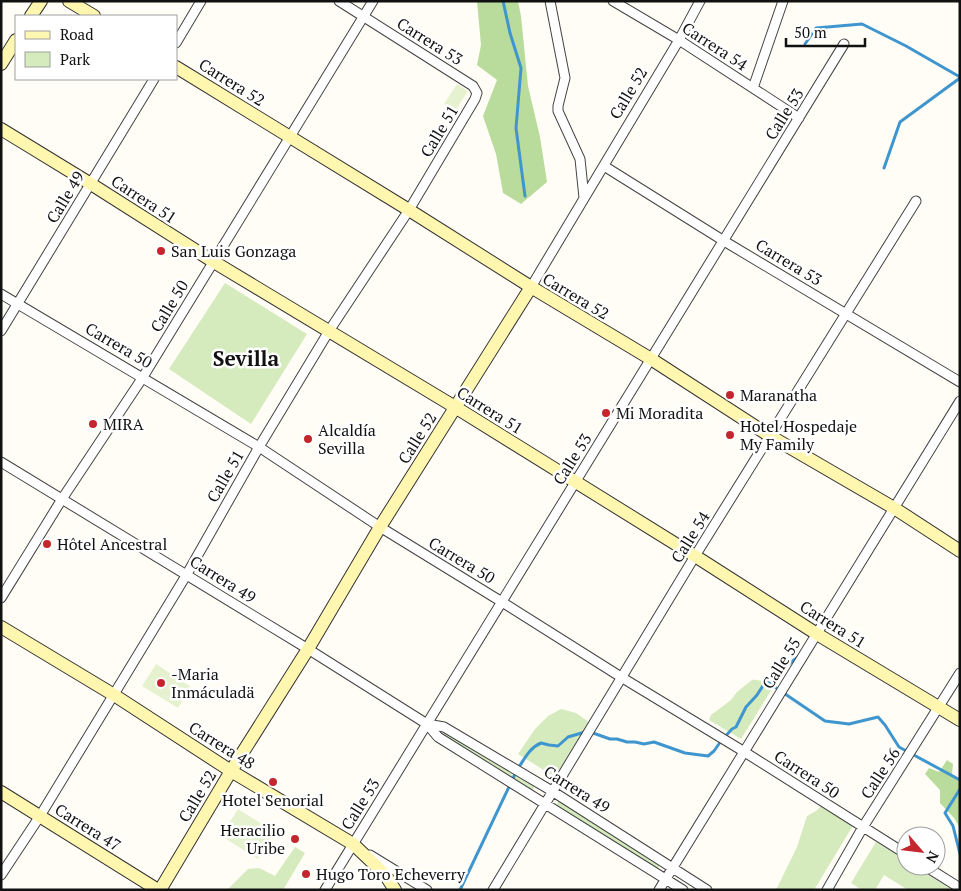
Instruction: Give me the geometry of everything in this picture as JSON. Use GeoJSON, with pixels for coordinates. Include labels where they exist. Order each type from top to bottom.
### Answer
{"type":"FeatureCollection","features":[{"type":"Feature","properties":{"kind":"main road"},"geometry":{"type":"LineString","coordinates":[[32,15],[40,1]]}},
{"type":"Feature","properties":{"kind":"main road"},"geometry":{"type":"LineString","coordinates":[[69,1],[92,15]]}},
{"type":"Feature","properties":{"kind":"main road"},"geometry":{"type":"LineString","coordinates":[[1,64],[15,42]]}},
{"type":"Feature","properties":{"kind":"main road","name":"Carrera 52"},"geometry":{"type":"LineString","coordinates":[[178,68],[651,360],[770,436],[894,508],[960,551]]}},
{"type":"Feature","properties":{"kind":"main road","name":"Carrera 51"},"geometry":{"type":"LineString","coordinates":[[1,129],[214,262],[455,407],[817,634],[960,720]]}},
{"type":"Feature","properties":{"kind":"main road","name":"Calle 52"},"geometry":{"type":"LineString","coordinates":[[159,890],[308,649],[380,528],[531,287]]}},
{"type":"Feature","properties":{"kind":"main road","name":"Carrera 48"},"geometry":{"type":"LineString","coordinates":[[1,627],[114,695],[231,771],[353,844]]}},
{"type":"Feature","properties":{"kind":"main road","name":"Carrera 47"},"geometry":{"type":"LineString","coordinates":[[1,792],[159,890]]}},
{"type":"Feature","properties":{"kind":"main road"},"geometry":{"type":"LineString","coordinates":[[353,844],[386,876],[395,890]]}},
{"type":"Feature","properties":{"kind":"street"},"geometry":{"type":"LineString","coordinates":[[178,39],[201,1]]}},
{"type":"Feature","properties":{"kind":"street","name":"Carrera 53"},"geometry":{"type":"LineString","coordinates":[[339,1],[474,86],[477,93]]}},
{"type":"Feature","properties":{"kind":"street","name":"Calle 50"},"geometry":{"type":"LineString","coordinates":[[1,598],[62,499],[144,377],[373,1]]}},
{"type":"Feature","properties":{"kind":"street"},"geometry":{"type":"LineString","coordinates":[[550,1],[565,78],[558,111],[580,159],[584,198]]}},
{"type":"Feature","properties":{"kind":"street","name":"Carrera 54"},"geometry":{"type":"LineString","coordinates":[[613,1],[678,40],[799,118]]}},
{"type":"Feature","properties":{"kind":"street","name":"Calle 52"},"geometry":{"type":"LineString","coordinates":[[531,287],[700,1]]}},
{"type":"Feature","properties":{"kind":"street"},"geometry":{"type":"LineString","coordinates":[[753,88],[783,1]]}},
{"type":"Feature","properties":{"kind":"street","name":"Calle 53"},"geometry":{"type":"LineString","coordinates":[[325,890],[844,44]]}},
{"type":"Feature","properties":{"kind":"street","name":"Calle 49"},"geometry":{"type":"LineString","coordinates":[[1,331],[153,80]]}},
{"type":"Feature","properties":{"kind":"street","name":"Calle 51"},"geometry":{"type":"LineString","coordinates":[[1,875],[40,816],[114,695],[187,574],[259,446],[329,331],[409,210],[476,99],[477,93]]}},
{"type":"Feature","properties":{"kind":"street","name":"Carrera 53"},"geometry":{"type":"LineString","coordinates":[[604,166],[724,241],[960,382]]}},
{"type":"Feature","properties":{"kind":"street","name":"Calle 54"},"geometry":{"type":"LineString","coordinates":[[493,890],[695,556],[916,201]]}},
{"type":"Feature","properties":{"kind":"street","name":"Carrera 50"},"geometry":{"type":"LineString","coordinates":[[1,294],[259,446],[380,528],[743,751],[896,848]]}},
{"type":"Feature","properties":{"kind":"street","name":"Calle 55"},"geometry":{"type":"LineString","coordinates":[[659,890],[960,401]]}},
{"type":"Feature","properties":{"kind":"street","name":"Carrera 49"},"geometry":{"type":"LineString","coordinates":[[1,462],[308,649],[427,724],[438,737],[683,890]]}},
{"type":"Feature","properties":{"kind":"street","name":"Calle 56"},"geometry":{"type":"LineString","coordinates":[[826,890],[863,827],[960,673]]}},
{"type":"Feature","properties":{"kind":"street","name":"Carrera 49"},"geometry":{"type":"LineString","coordinates":[[427,724],[444,727],[552,791],[707,890]]}},
{"type":"Feature","properties":{"kind":"street","name":"Carrera 48"},"geometry":{"type":"LineString","coordinates":[[353,844],[427,890]]}},
{"type":"Feature","properties":{"kind":"street"},"geometry":{"type":"LineString","coordinates":[[941,876],[960,888]]}},
{"type":"Feature","properties":{"kind":"green space"},"geometry":{"type":"Polygon","coordinates":[[[477,1],[518,1],[528,86],[540,137],[547,182],[521,204],[503,193],[496,154],[483,116],[497,80],[477,65],[481,45],[477,1]]]}},
{"type":"Feature","properties":{"kind":"green space"},"geometry":{"type":"Polygon","coordinates":[[[457,84],[468,91],[455,111],[444,104],[457,84]]]}},
{"type":"Feature","properties":{"kind":"green space"},"geometry":{"type":"Polygon","coordinates":[[[225,283],[307,334],[251,424],[169,369],[225,283]]]}},
{"type":"Feature","properties":{"kind":"green space"},"geometry":{"type":"Polygon","coordinates":[[[156,664],[191,687],[178,708],[142,686],[156,664]]]}},
{"type":"Feature","properties":{"kind":"green space"},"geometry":{"type":"Polygon","coordinates":[[[752,680],[763,682],[772,689],[741,739],[709,720],[711,715],[731,700],[737,692],[752,680]]]}},
{"type":"Feature","properties":{"kind":"green space"},"geometry":{"type":"Polygon","coordinates":[[[561,709],[576,713],[589,722],[555,777],[518,754],[535,729],[548,716],[561,709]]]}},
{"type":"Feature","properties":{"kind":"green space"},"geometry":{"type":"Polygon","coordinates":[[[445,731],[535,786],[532,791],[442,737],[445,731]]]}},
{"type":"Feature","properties":{"kind":"green space"},"geometry":{"type":"Polygon","coordinates":[[[947,760],[953,764],[952,774],[960,779],[960,828],[954,818],[940,803],[940,790],[925,774],[929,768],[939,772],[947,760]]]}},
{"type":"Feature","properties":{"kind":"green space"},"geometry":{"type":"Polygon","coordinates":[[[559,800],[661,863],[657,870],[555,807],[559,800]]]}},
{"type":"Feature","properties":{"kind":"green space"},"geometry":{"type":"Polygon","coordinates":[[[822,805],[854,824],[814,890],[776,890],[797,847],[807,816],[822,805]]]}},
{"type":"Feature","properties":{"kind":"green space"},"geometry":{"type":"Polygon","coordinates":[[[238,809],[275,832],[258,859],[221,836],[238,809]]]}},
{"type":"Feature","properties":{"kind":"green space"},"geometry":{"type":"Polygon","coordinates":[[[876,842],[896,855],[896,876],[930,876],[952,890],[908,890],[884,875],[875,890],[860,890],[851,883],[876,842]]]}},
{"type":"Feature","properties":{"kind":"green space"},"geometry":{"type":"Polygon","coordinates":[[[295,847],[305,853],[283,890],[228,889],[248,869],[259,868],[275,876],[295,847]]]}},
{"type":"Feature","properties":{"kind":"waterway"},"geometry":{"type":"LineString","coordinates":[[503,1],[510,33],[521,68],[516,128],[525,196]]}},
{"type":"Feature","properties":{"kind":"waterway"},"geometry":{"type":"LineString","coordinates":[[805,44],[816,28],[862,24],[906,46],[960,77]]}},
{"type":"Feature","properties":{"kind":"waterway"},"geometry":{"type":"LineString","coordinates":[[884,168],[900,122],[960,78]]}},
{"type":"Feature","properties":{"kind":"waterway"},"geometry":{"type":"LineString","coordinates":[[460,890],[517,770],[527,755],[537,745],[541,743],[558,746],[568,737],[585,732],[627,742],[644,744],[654,742],[685,753],[708,756],[736,727],[746,707],[766,681],[798,657]]}},
{"type":"Feature","properties":{"kind":"waterway"},"geometry":{"type":"LineString","coordinates":[[766,681],[825,721],[849,724],[878,717],[899,747],[960,780]]}},
{"type":"Feature","properties":{"kind":"waterway"},"geometry":{"type":"LineString","coordinates":[[960,789],[945,813],[953,826],[960,854]]}},
{"type":"Feature","properties":{"kind":"place","name":"San Luis Gonzaga"},"geometry":{"type":"Point","coordinates":[161,251]}},
{"type":"Feature","properties":{"kind":"place","name":"Maranatha"},"geometry":{"type":"Point","coordinates":[730,395]}},
{"type":"Feature","properties":{"kind":"place","name":"Mi Moradita"},"geometry":{"type":"Point","coordinates":[606,413]}},
{"type":"Feature","properties":{"kind":"place","name":"MIRA"},"geometry":{"type":"Point","coordinates":[93,424]}},
{"type":"Feature","properties":{"kind":"place","name":"Hotel Hospedaje My Family"},"geometry":{"type":"Point","coordinates":[730,435]}},
{"type":"Feature","properties":{"kind":"place","name":"Alcaldía Sevilla"},"geometry":{"type":"Point","coordinates":[308,439]}},
{"type":"Feature","properties":{"kind":"place","name":"Hôtel Ancestral"},"geometry":{"type":"Point","coordinates":[47,544]}},
{"type":"Feature","properties":{"kind":"place","name":"-Maria Inmáculadä"},"geometry":{"type":"Point","coordinates":[161,683]}},
{"type":"Feature","properties":{"kind":"place","name":"Hotel Senorial"},"geometry":{"type":"Point","coordinates":[273,782]}},
{"type":"Feature","properties":{"kind":"place","name":"Heracilio Uribe"},"geometry":{"type":"Point","coordinates":[295,839]}},
{"type":"Feature","properties":{"kind":"place","name":"Hugo Toro Echeverry"},"geometry":{"type":"Point","coordinates":[306,874]}},
{"type":"Feature","properties":{"kind":"district","name":"Sevilla"},"geometry":{"type":"Point","coordinates":[246,358]}}]}
